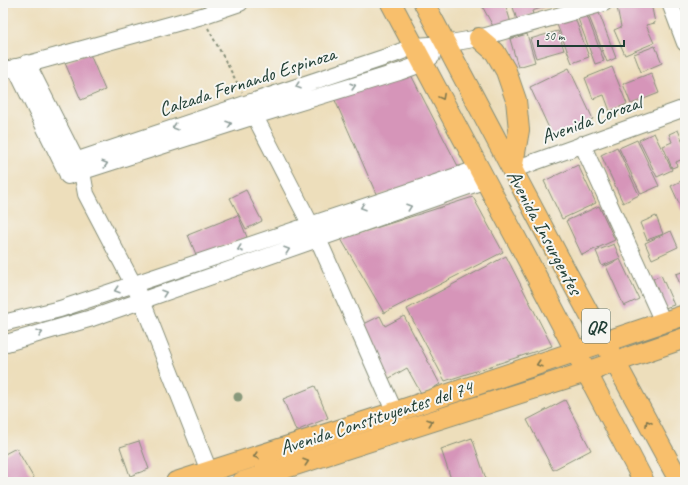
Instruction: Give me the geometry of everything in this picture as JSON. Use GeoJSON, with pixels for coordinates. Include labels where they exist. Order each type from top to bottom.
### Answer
{"type":"FeatureCollection","features":[{"type":"Feature","properties":{"kind":"main road","name":"Avenida Insurgentes"},"geometry":{"type":"LineString","coordinates":[[391,3],[542,285],[644,482]]}},
{"type":"Feature","properties":{"kind":"main road","name":"Avenida Insurgentes"},"geometry":{"type":"LineString","coordinates":[[424,3],[660,446],[680,478]]}},
{"type":"Feature","properties":{"kind":"main road"},"geometry":{"type":"LineString","coordinates":[[479,38],[495,52],[506,71],[516,100],[519,130],[512,170]]}},
{"type":"Feature","properties":{"kind":"main road"},"geometry":{"type":"LineString","coordinates":[[542,285],[567,273]]}},
{"type":"Feature","properties":{"kind":"main road","name":"Avenida Constituyentes del 74"},"geometry":{"type":"LineString","coordinates":[[176,482],[395,412],[685,315]]}},
{"type":"Feature","properties":{"kind":"main road","name":"Avenida Constituyentes del 74"},"geometry":{"type":"LineString","coordinates":[[242,482],[586,372],[685,338]]}},
{"type":"Feature","properties":{"kind":"main road"},"geometry":{"type":"LineString","coordinates":[[632,459],[660,446]]}},
{"type":"Feature","properties":{"kind":"street"},"geometry":{"type":"LineString","coordinates":[[209,471],[142,301],[72,168],[15,67],[198,9],[240,3]]}},
{"type":"Feature","properties":{"kind":"street","name":"Calzada Fernando Espinoza"},"geometry":{"type":"LineString","coordinates":[[72,168],[419,55],[445,44],[479,38],[604,3]]}},
{"type":"Feature","properties":{"kind":"street"},"geometry":{"type":"LineString","coordinates":[[670,3],[685,43]]}},
{"type":"Feature","properties":{"kind":"street","name":"Avenida Corozal"},"geometry":{"type":"LineString","coordinates":[[512,170],[685,108]]}},
{"type":"Feature","properties":{"kind":"street"},"geometry":{"type":"LineString","coordinates":[[252,110],[315,232],[402,431]]}},
{"type":"Feature","properties":{"kind":"street"},"geometry":{"type":"LineString","coordinates":[[582,144],[663,322]]}},
{"type":"Feature","properties":{"kind":"street"},"geometry":{"type":"LineString","coordinates":[[3,344],[92,318],[142,301],[315,232],[483,174]]}},
{"type":"Feature","properties":{"kind":"street"},"geometry":{"type":"LineString","coordinates":[[3,323],[60,309],[134,285],[315,232]]}},
{"type":"Feature","properties":{"kind":"path"},"geometry":{"type":"LineString","coordinates":[[198,9],[252,110]]}},
{"type":"Feature","properties":{"kind":"building"},"geometry":{"type":"Polygon","coordinates":[[[485,3],[505,3],[511,23],[494,28],[482,6],[486,5],[485,3]]]}},
{"type":"Feature","properties":{"kind":"building"},"geometry":{"type":"Polygon","coordinates":[[[557,3],[532,11],[533,14],[517,20],[512,4],[557,3]]]}},
{"type":"Feature","properties":{"kind":"building"},"geometry":{"type":"Polygon","coordinates":[[[633,3],[651,3],[655,23],[646,25],[654,43],[625,55],[614,30],[621,27],[617,7],[633,3]]]}},
{"type":"Feature","properties":{"kind":"building"},"geometry":{"type":"Polygon","coordinates":[[[598,10],[616,58],[607,62],[588,14],[598,10]]]}},
{"type":"Feature","properties":{"kind":"building"},"geometry":{"type":"Polygon","coordinates":[[[586,13],[604,61],[595,64],[577,16],[586,13]]]}},
{"type":"Feature","properties":{"kind":"building"},"geometry":{"type":"Polygon","coordinates":[[[574,15],[589,57],[572,63],[556,22],[574,15]]]}},
{"type":"Feature","properties":{"kind":"building"},"geometry":{"type":"Polygon","coordinates":[[[558,31],[564,50],[536,58],[530,39],[558,31]]]}},
{"type":"Feature","properties":{"kind":"building"},"geometry":{"type":"Polygon","coordinates":[[[527,34],[535,62],[518,67],[510,39],[527,34]]]}},
{"type":"Feature","properties":{"kind":"building"},"geometry":{"type":"Polygon","coordinates":[[[655,46],[662,63],[641,72],[634,54],[655,46]]]}},
{"type":"Feature","properties":{"kind":"building"},"geometry":{"type":"Polygon","coordinates":[[[89,52],[105,90],[81,100],[65,63],[89,52]]]}},
{"type":"Feature","properties":{"kind":"building"},"geometry":{"type":"Polygon","coordinates":[[[612,67],[627,104],[610,111],[604,95],[593,99],[585,78],[612,67]]]}},
{"type":"Feature","properties":{"kind":"building"},"geometry":{"type":"Polygon","coordinates":[[[569,68],[593,119],[553,137],[530,87],[569,68]]]}},
{"type":"Feature","properties":{"kind":"building"},"geometry":{"type":"Polygon","coordinates":[[[410,73],[460,170],[377,196],[334,98],[410,73]]]}},
{"type":"Feature","properties":{"kind":"building"},"geometry":{"type":"Polygon","coordinates":[[[651,73],[659,93],[631,104],[623,84],[651,73]]]}},
{"type":"Feature","properties":{"kind":"building"},"geometry":{"type":"Polygon","coordinates":[[[678,130],[685,147],[685,158],[676,162],[677,166],[672,168],[663,146],[672,142],[669,134],[678,130]]]}},
{"type":"Feature","properties":{"kind":"building"},"geometry":{"type":"Polygon","coordinates":[[[654,133],[672,170],[657,177],[639,140],[654,133]]]}},
{"type":"Feature","properties":{"kind":"building"},"geometry":{"type":"Polygon","coordinates":[[[637,140],[659,186],[641,194],[619,148],[637,140]]]}},
{"type":"Feature","properties":{"kind":"building"},"geometry":{"type":"Polygon","coordinates":[[[617,147],[639,195],[623,203],[601,155],[617,147]]]}},
{"type":"Feature","properties":{"kind":"building"},"geometry":{"type":"Polygon","coordinates":[[[578,165],[596,203],[562,219],[544,181],[578,165]]]}},
{"type":"Feature","properties":{"kind":"building"},"geometry":{"type":"Polygon","coordinates":[[[683,180],[685,184],[685,216],[671,186],[683,180]]]}},
{"type":"Feature","properties":{"kind":"building"},"geometry":{"type":"Polygon","coordinates":[[[246,190],[262,221],[246,229],[230,198],[246,190]]]}},
{"type":"Feature","properties":{"kind":"building"},"geometry":{"type":"Polygon","coordinates":[[[473,197],[503,252],[384,313],[341,239],[473,197]]]}},
{"type":"Feature","properties":{"kind":"building"},"geometry":{"type":"Polygon","coordinates":[[[599,206],[615,240],[582,255],[566,221],[599,206]]]}},
{"type":"Feature","properties":{"kind":"building"},"geometry":{"type":"Polygon","coordinates":[[[238,215],[247,237],[197,257],[188,235],[238,215]]]}},
{"type":"Feature","properties":{"kind":"building"},"geometry":{"type":"Polygon","coordinates":[[[656,216],[663,234],[647,240],[640,223],[656,216]]]}},
{"type":"Feature","properties":{"kind":"building"},"geometry":{"type":"Polygon","coordinates":[[[671,231],[678,247],[652,259],[645,243],[671,231]]]}},
{"type":"Feature","properties":{"kind":"building"},"geometry":{"type":"Polygon","coordinates":[[[614,244],[620,258],[602,266],[596,251],[614,244]]]}},
{"type":"Feature","properties":{"kind":"building"},"geometry":{"type":"Polygon","coordinates":[[[506,256],[552,346],[445,381],[407,309],[506,256]]]}},
{"type":"Feature","properties":{"kind":"building"},"geometry":{"type":"Polygon","coordinates":[[[620,259],[639,299],[624,306],[606,266],[620,259]]]}},
{"type":"Feature","properties":{"kind":"building"},"geometry":{"type":"Polygon","coordinates":[[[685,271],[685,297],[676,274],[685,271]]]}},
{"type":"Feature","properties":{"kind":"building"},"geometry":{"type":"Polygon","coordinates":[[[661,275],[674,305],[665,308],[653,279],[661,275]]]}},
{"type":"Feature","properties":{"kind":"building"},"geometry":{"type":"Polygon","coordinates":[[[380,316],[385,326],[404,316],[440,384],[422,395],[407,368],[388,379],[360,326],[380,316]]]}},
{"type":"Feature","properties":{"kind":"building"},"geometry":{"type":"Polygon","coordinates":[[[315,386],[328,418],[296,431],[283,399],[315,386]]]}},
{"type":"Feature","properties":{"kind":"building"},"geometry":{"type":"Polygon","coordinates":[[[565,400],[591,450],[553,470],[527,420],[565,400]]]}},
{"type":"Feature","properties":{"kind":"building"},"geometry":{"type":"Polygon","coordinates":[[[472,438],[487,482],[452,482],[441,449],[472,438]]]}},
{"type":"Feature","properties":{"kind":"building"},"geometry":{"type":"Polygon","coordinates":[[[139,441],[149,469],[130,476],[120,447],[139,441]]]}},
{"type":"Feature","properties":{"kind":"building"},"geometry":{"type":"Polygon","coordinates":[[[16,448],[36,482],[3,482],[3,455],[16,448]]]}}]}
